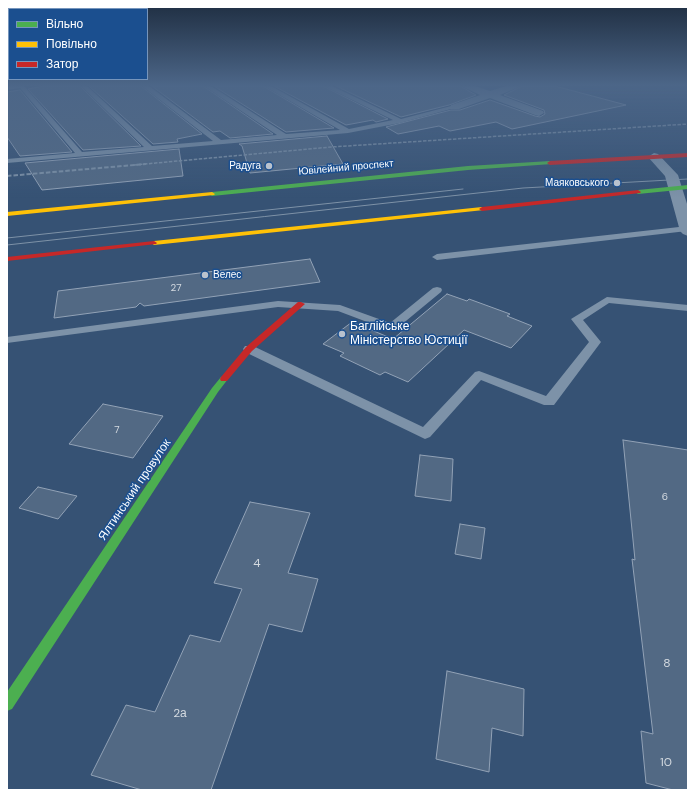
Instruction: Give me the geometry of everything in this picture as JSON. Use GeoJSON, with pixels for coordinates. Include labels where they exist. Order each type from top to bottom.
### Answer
{"type":"FeatureCollection","features":[{"type":"Feature","properties":{"kind":"street","name":"Ювілейний проспект"},"geometry":{"type":"LineString","coordinates":[[7,214],[468,168],[688,155]]}},
{"type":"Feature","properties":{"kind":"street"},"geometry":{"type":"LineString","coordinates":[[654,157],[682,187],[688,230]]}},
{"type":"Feature","properties":{"kind":"street"},"geometry":{"type":"LineString","coordinates":[[7,259],[682,187]]}},
{"type":"Feature","properties":{"kind":"street","name":"Ялтинський провулок"},"geometry":{"type":"LineString","coordinates":[[7,704],[215,390],[249,349],[301,304]]}},
{"type":"Feature","properties":{"kind":"lane"},"geometry":{"type":"LineString","coordinates":[[53,123],[80,154]]}},
{"type":"Feature","properties":{"kind":"lane"},"geometry":{"type":"LineString","coordinates":[[124,123],[151,149]]}},
{"type":"Feature","properties":{"kind":"lane"},"geometry":{"type":"LineString","coordinates":[[194,123],[219,142]]}},
{"type":"Feature","properties":{"kind":"lane"},"geometry":{"type":"LineString","coordinates":[[264,123],[285,137]]}},
{"type":"Feature","properties":{"kind":"lane"},"geometry":{"type":"LineString","coordinates":[[334,123],[348,131]]}},
{"type":"Feature","properties":{"kind":"lane"},"geometry":{"type":"LineString","coordinates":[[7,161],[348,131],[389,123]]}},
{"type":"Feature","properties":{"kind":"lane"},"geometry":{"type":"LineString","coordinates":[[437,257],[688,230]]}},
{"type":"Feature","properties":{"kind":"lane"},"geometry":{"type":"LineString","coordinates":[[7,340],[278,304],[301,304],[340,308],[391,328],[436,290]]}},
{"type":"Feature","properties":{"kind":"lane"},"geometry":{"type":"LineString","coordinates":[[249,349],[425,434],[479,375],[549,402],[596,342],[577,319],[607,300],[688,308]]}},
{"type":"Feature","properties":{"kind":"building"},"geometry":{"type":"Polygon","coordinates":[[[7,123],[48,123],[72,152],[20,156],[7,137],[7,123]]]}},
{"type":"Feature","properties":{"kind":"building"},"geometry":{"type":"Polygon","coordinates":[[[59,123],[118,123],[141,146],[83,150],[59,123]]]}},
{"type":"Feature","properties":{"kind":"building"},"geometry":{"type":"Polygon","coordinates":[[[130,123],[188,123],[202,134],[177,139],[178,142],[153,144],[130,123]]]}},
{"type":"Feature","properties":{"kind":"building"},"geometry":{"type":"Polygon","coordinates":[[[201,123],[257,123],[273,134],[230,138],[220,131],[213,132],[201,123]]]}},
{"type":"Feature","properties":{"kind":"building"},"geometry":{"type":"Polygon","coordinates":[[[272,123],[326,123],[334,128],[286,132],[272,123]]]}},
{"type":"Feature","properties":{"kind":"building"},"geometry":{"type":"Polygon","coordinates":[[[343,123],[356,123],[346,125],[343,123]]]}},
{"type":"Feature","properties":{"kind":"building"},"geometry":{"type":"Polygon","coordinates":[[[401,123],[490,123],[450,131],[439,126],[398,134],[386,127],[401,123]]]}},
{"type":"Feature","properties":{"kind":"building"},"geometry":{"type":"Polygon","coordinates":[[[499,123],[540,123],[512,129],[499,123]]]}},
{"type":"Feature","properties":{"kind":"building"},"geometry":{"type":"Polygon","coordinates":[[[327,136],[343,164],[250,173],[242,146],[239,144],[327,136]]]}},
{"type":"Feature","properties":{"kind":"building"},"geometry":{"type":"Polygon","coordinates":[[[179,149],[183,176],[42,190],[25,163],[179,149]]]}},
{"type":"Feature","properties":{"kind":"building"},"geometry":{"type":"Polygon","coordinates":[[[310,259],[320,282],[144,306],[140,303],[136,307],[54,318],[58,291],[310,259]]]}},
{"type":"Feature","properties":{"kind":"building"},"geometry":{"type":"Polygon","coordinates":[[[447,294],[467,301],[469,299],[510,314],[507,316],[532,326],[511,348],[464,330],[408,382],[385,372],[380,375],[340,356],[344,353],[323,344],[352,322],[393,339],[447,294]]]}},
{"type":"Feature","properties":{"kind":"building"},"geometry":{"type":"Polygon","coordinates":[[[103,404],[163,416],[133,458],[69,444],[103,404]]]}},
{"type":"Feature","properties":{"kind":"building"},"geometry":{"type":"Polygon","coordinates":[[[623,440],[688,450],[688,790],[673,790],[646,783],[641,731],[653,734],[632,559],[635,560],[623,440]]]}},
{"type":"Feature","properties":{"kind":"building"},"geometry":{"type":"Polygon","coordinates":[[[420,455],[453,459],[451,501],[415,496],[420,455]]]}},
{"type":"Feature","properties":{"kind":"building"},"geometry":{"type":"Polygon","coordinates":[[[38,487],[77,496],[58,519],[19,508],[38,487]]]}},
{"type":"Feature","properties":{"kind":"building"},"geometry":{"type":"Polygon","coordinates":[[[250,502],[310,513],[288,573],[318,579],[302,632],[269,624],[211,790],[142,790],[91,775],[126,705],[155,712],[190,635],[220,642],[242,589],[214,583],[250,502]]]}},
{"type":"Feature","properties":{"kind":"building"},"geometry":{"type":"Polygon","coordinates":[[[460,524],[485,528],[481,559],[455,554],[460,524]]]}},
{"type":"Feature","properties":{"kind":"building"},"geometry":{"type":"Polygon","coordinates":[[[447,671],[524,689],[523,736],[492,728],[489,772],[436,759],[447,671]]]}},
{"type":"Feature","properties":{"kind":"tram line"},"geometry":{"type":"LineString","coordinates":[[7,245],[523,188],[688,179]]}},
{"type":"Feature","properties":{"kind":"tram line"},"geometry":{"type":"LineString","coordinates":[[7,238],[463,189]]}},
{"type":"Feature","properties":{"kind":"railway"},"geometry":{"type":"LineString","coordinates":[[134,165],[331,147],[688,124]]}},
{"type":"Feature","properties":{"kind":"railway"},"geometry":{"type":"LineString","coordinates":[[7,176],[146,164]]}},
{"type":"Feature","properties":{"kind":"traffic: fast"},"geometry":{"type":"LineString","coordinates":[[212,194],[468,168],[550,163]]}},
{"type":"Feature","properties":{"kind":"traffic: fast"},"geometry":{"type":"LineString","coordinates":[[638,192],[688,187]]}},
{"type":"Feature","properties":{"kind":"traffic: fast"},"geometry":{"type":"LineString","coordinates":[[7,704],[215,390],[224,379]]}},
{"type":"Feature","properties":{"kind":"traffic: slow"},"geometry":{"type":"LineString","coordinates":[[7,214],[212,194]]}},
{"type":"Feature","properties":{"kind":"traffic: slow"},"geometry":{"type":"LineString","coordinates":[[154,243],[482,209]]}},
{"type":"Feature","properties":{"kind":"traffic: jam"},"geometry":{"type":"LineString","coordinates":[[550,163],[688,155]]}},
{"type":"Feature","properties":{"kind":"traffic: jam"},"geometry":{"type":"LineString","coordinates":[[482,209],[638,192]]}},
{"type":"Feature","properties":{"kind":"traffic: jam"},"geometry":{"type":"LineString","coordinates":[[7,259],[154,243]]}},
{"type":"Feature","properties":{"kind":"traffic: jam"},"geometry":{"type":"LineString","coordinates":[[224,379],[249,349],[301,304]]}},
{"type":"Feature","properties":{"kind":"place","name":"Радуга"},"geometry":{"type":"Point","coordinates":[269,166]}},
{"type":"Feature","properties":{"kind":"place","name":"Маяковського"},"geometry":{"type":"Point","coordinates":[617,183]}},
{"type":"Feature","properties":{"kind":"place","name":"Велес"},"geometry":{"type":"Point","coordinates":[205,275]}},
{"type":"Feature","properties":{"kind":"place","name":"Баглійське Міністерство Юстиції"},"geometry":{"type":"Point","coordinates":[342,334]}}]}
